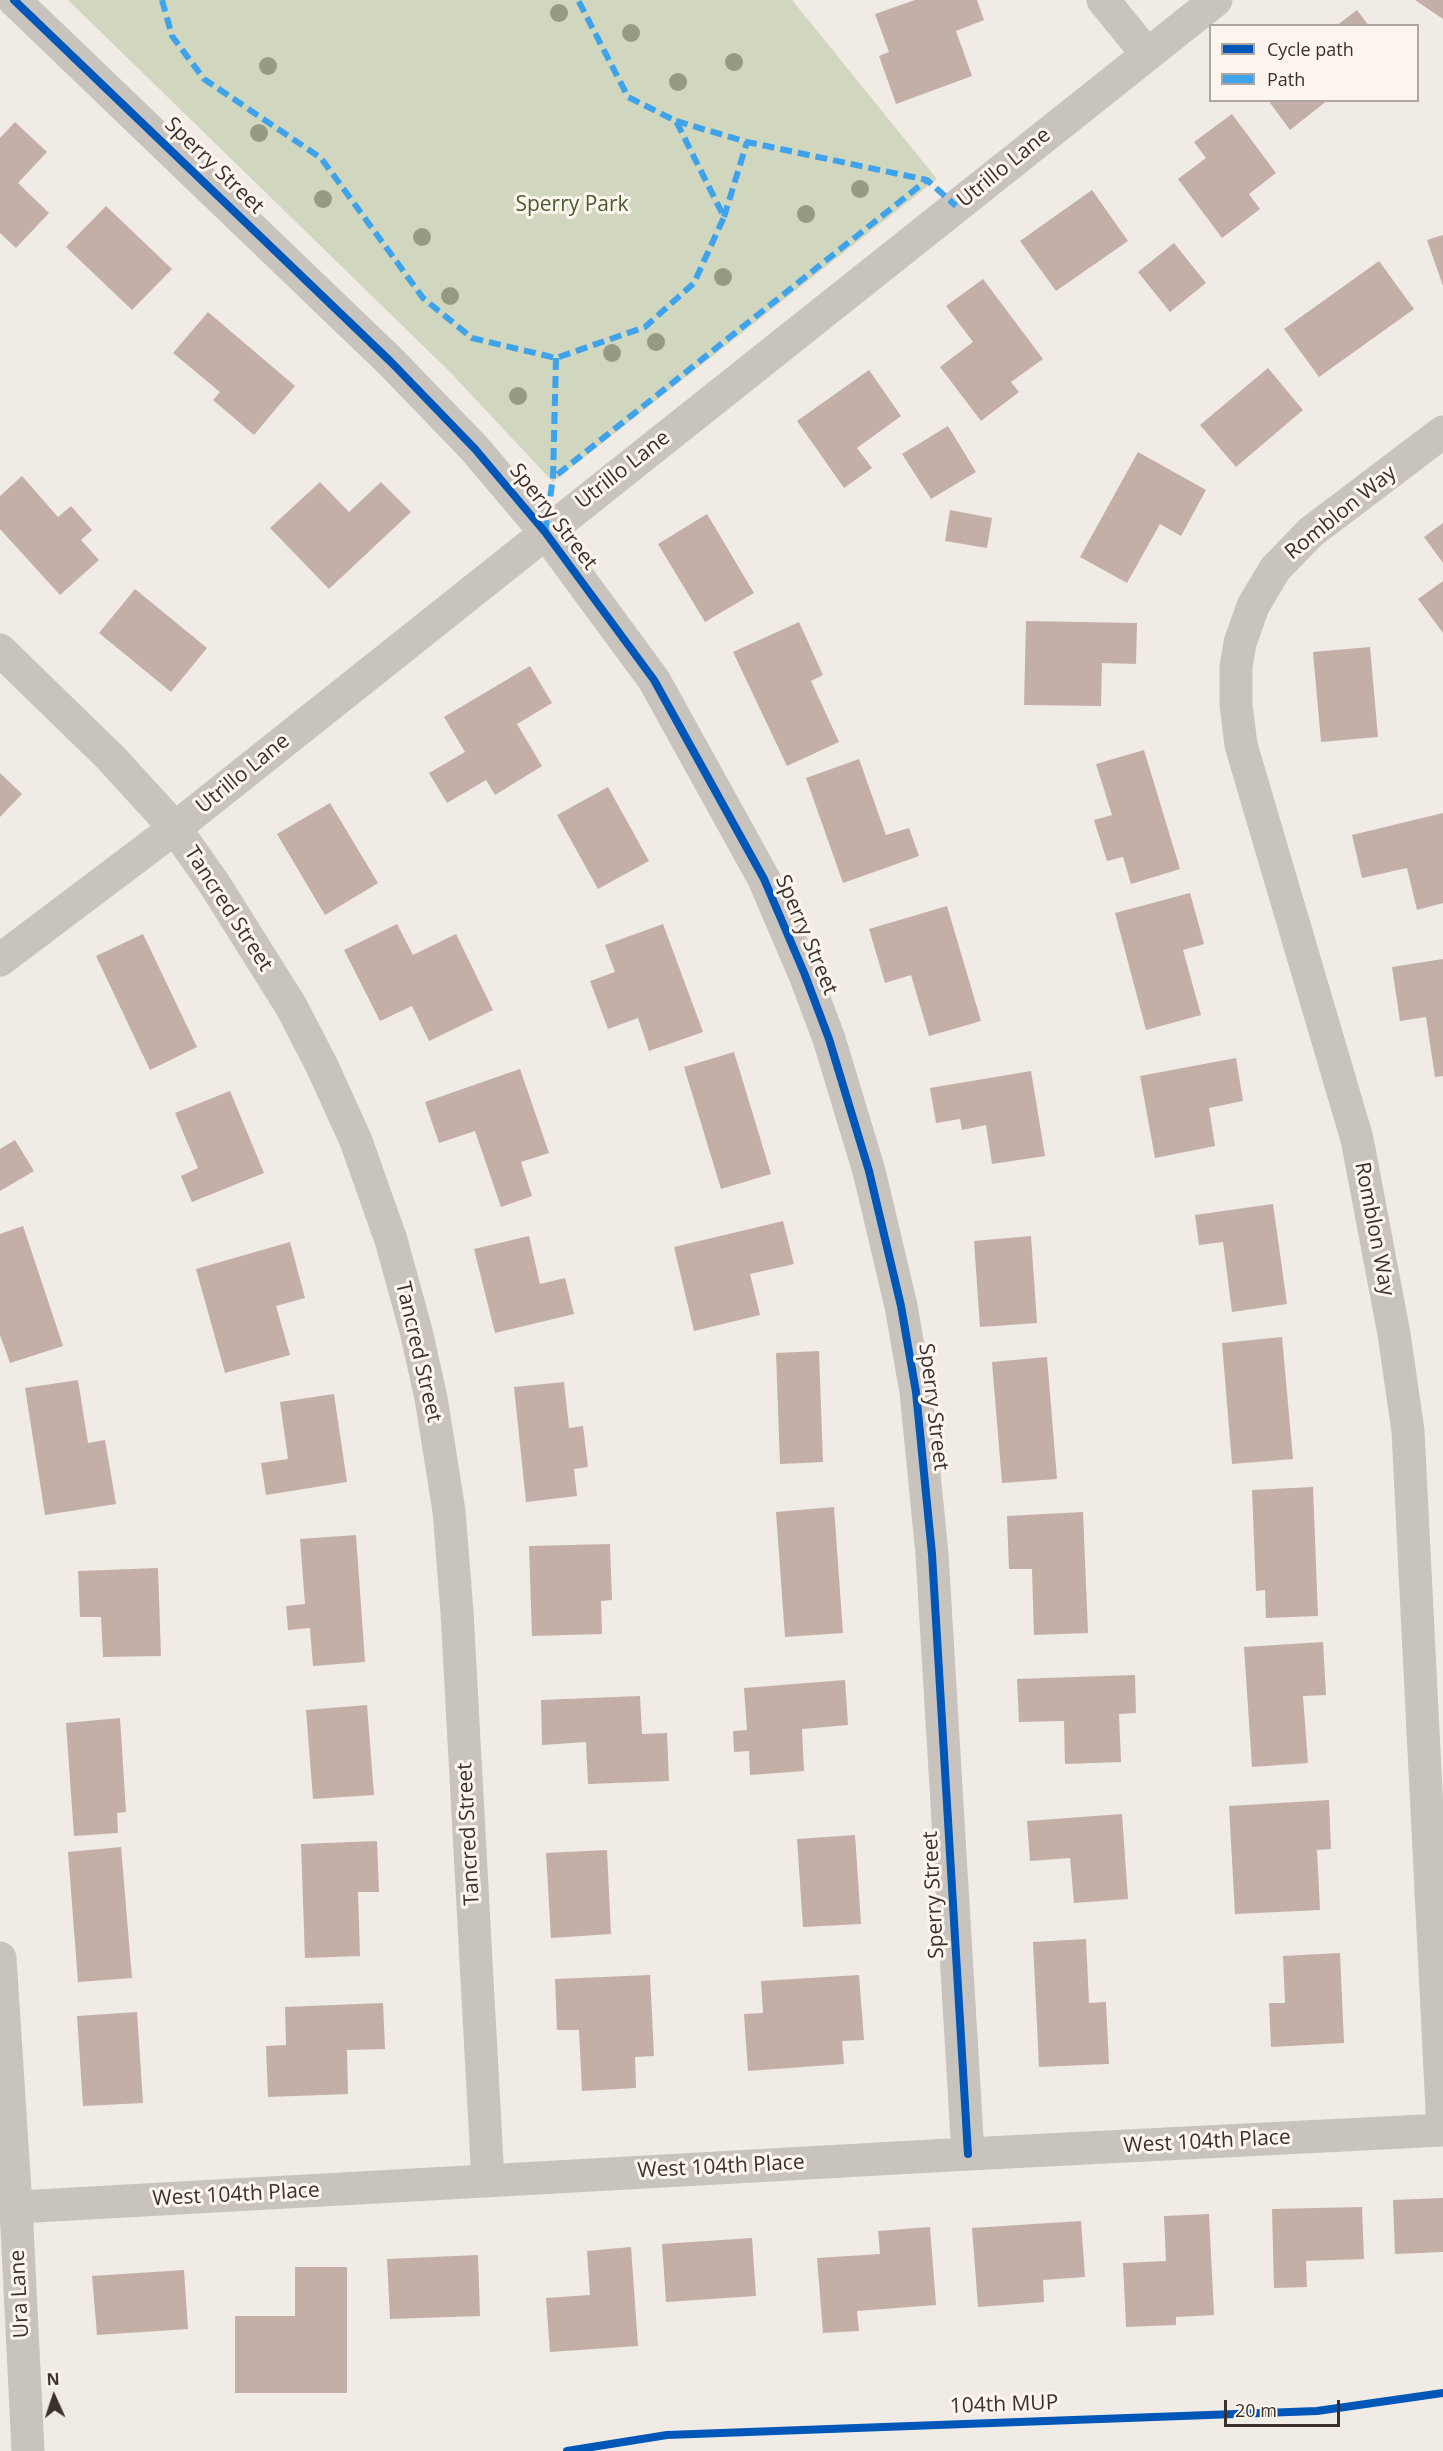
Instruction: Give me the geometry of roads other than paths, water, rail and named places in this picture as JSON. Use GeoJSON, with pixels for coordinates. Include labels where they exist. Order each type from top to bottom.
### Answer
{"type":"FeatureCollection","features":[{"type":"Feature","properties":{"kind":"street","name":"Sperry Street"},"geometry":{"type":"LineString","coordinates":[[14,0],[391,362],[476,449],[545,532],[654,680],[764,879],[805,975],[829,1039],[869,1171],[901,1306],[916,1392],[932,1554],[968,2154]]}},
{"type":"Feature","properties":{"kind":"street"},"geometry":{"type":"LineString","coordinates":[[1103,0],[1147,54]]}},
{"type":"Feature","properties":{"kind":"street","name":"Utrillo Lane"},"geometry":{"type":"LineString","coordinates":[[0,960],[175,828],[1216,0]]}},
{"type":"Feature","properties":{"kind":"street","name":"Romblon Way"},"geometry":{"type":"LineString","coordinates":[[1443,432],[1311,532],[1275,568],[1253,606],[1240,643],[1236,667],[1236,705],[1241,745],[1357,1139],[1394,1334],[1408,1431],[1443,2130]]}},
{"type":"Feature","properties":{"kind":"street","name":"Tancred Street"},"geometry":{"type":"LineString","coordinates":[[0,650],[111,758],[175,828],[215,885],[291,1006],[322,1066],[356,1141],[391,1240],[416,1330],[431,1398],[449,1511],[488,2181]]}},
{"type":"Feature","properties":{"kind":"street","name":"Ura Lane"},"geometry":{"type":"LineString","coordinates":[[0,1958],[8,2208],[28,2451]]}},
{"type":"Feature","properties":{"kind":"street","name":"West 104th Place"},"geometry":{"type":"LineString","coordinates":[[8,2208],[968,2154],[1443,2130]]}},
{"type":"Feature","properties":{"kind":"park label","name":"Sperry Park"},"geometry":{"type":"Point","coordinates":[572,205]}}]}
